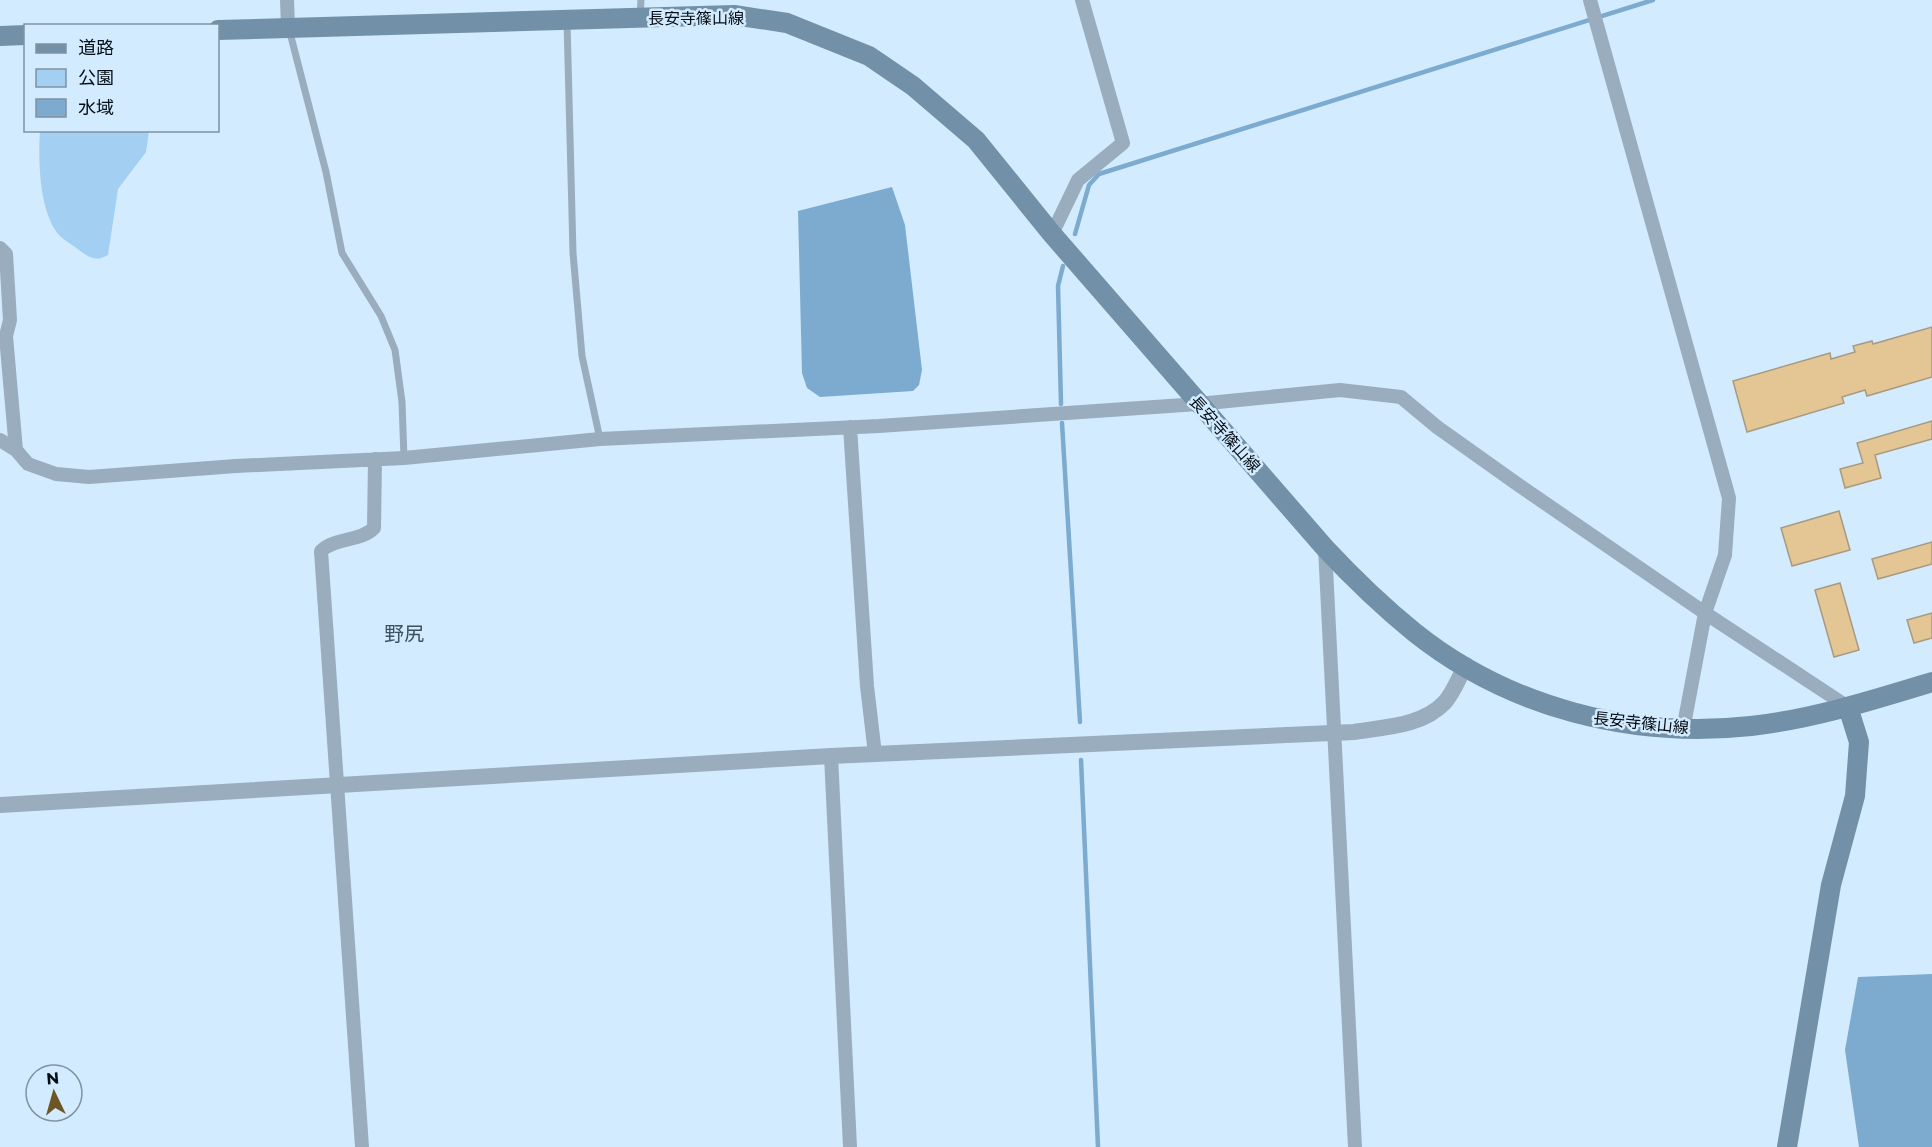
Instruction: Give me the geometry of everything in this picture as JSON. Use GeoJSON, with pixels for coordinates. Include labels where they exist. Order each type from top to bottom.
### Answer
{"type":"FeatureCollection","features":[{"type":"Feature","properties":{"kind":"main road","name":"長安寺篠山線"},"geometry":{"type":"LineString","coordinates":[[219,30],[567,20],[640,9],[734,15],[787,23],[869,56],[913,86],[976,140],[1052,234],[1325,548],[1361,585],[1416,633],[1466,665],[1510,690],[1588,718],[1683,730],[1752,726],[1848,707],[1932,682]]}},
{"type":"Feature","properties":{"kind":"main road"},"geometry":{"type":"LineString","coordinates":[[0,36],[24,35]]}},
{"type":"Feature","properties":{"kind":"main road"},"geometry":{"type":"LineString","coordinates":[[1787,1147],[1831,885],[1855,796],[1859,742],[1848,707]]}},
{"type":"Feature","properties":{"kind":"street"},"geometry":{"type":"LineString","coordinates":[[286,0],[288,27]]}},
{"type":"Feature","properties":{"kind":"street"},"geometry":{"type":"LineString","coordinates":[[1052,234],[1078,180],[1123,143],[1082,0]]}},
{"type":"Feature","properties":{"kind":"street"},"geometry":{"type":"LineString","coordinates":[[1590,0],[1729,498],[1725,555],[1705,613],[1683,730]]}},
{"type":"Feature","properties":{"kind":"street"},"geometry":{"type":"LineString","coordinates":[[0,248],[6,254],[10,320],[6,336],[16,450]]}},
{"type":"Feature","properties":{"kind":"street"},"geometry":{"type":"LineString","coordinates":[[0,440],[16,450],[28,464],[56,474],[89,477],[236,466],[404,459],[600,439],[850,427],[1198,404],[1340,390],[1401,397],[1437,427],[1705,613],[1848,707]]}},
{"type":"Feature","properties":{"kind":"street"},"geometry":{"type":"LineString","coordinates":[[850,427],[867,686],[875,754]]}},
{"type":"Feature","properties":{"kind":"street"},"geometry":{"type":"LineString","coordinates":[[362,1147],[321,551],[329,544],[367,535],[374,528],[375,459]]}},
{"type":"Feature","properties":{"kind":"street"},"geometry":{"type":"LineString","coordinates":[[1325,548],[1355,1147]]}},
{"type":"Feature","properties":{"kind":"street"},"geometry":{"type":"LineString","coordinates":[[0,806],[831,756],[1336,733],[1397,726],[1430,715],[1446,701],[1466,665]]}},
{"type":"Feature","properties":{"kind":"street"},"geometry":{"type":"LineString","coordinates":[[831,756],[850,1147]]}},
{"type":"Feature","properties":{"kind":"lane"},"geometry":{"type":"LineString","coordinates":[[567,20],[573,253],[582,356],[600,439]]}},
{"type":"Feature","properties":{"kind":"lane"},"geometry":{"type":"LineString","coordinates":[[288,27],[326,172],[342,253],[381,316],[395,351],[402,402],[404,459]]}},
{"type":"Feature","properties":{"kind":"green space"},"geometry":{"type":"Polygon","coordinates":[[[40,132],[149,132],[146,152],[118,189],[108,255],[96,259],[90,257],[62,238],[53,226],[41,186],[40,132]]]}},
{"type":"Feature","properties":{"kind":"water"},"geometry":{"type":"Polygon","coordinates":[[[892,187],[905,225],[922,370],[919,385],[913,391],[820,397],[807,388],[802,373],[798,211],[892,187]]]}},
{"type":"Feature","properties":{"kind":"water"},"geometry":{"type":"Polygon","coordinates":[[[1932,974],[1932,1147],[1859,1147],[1845,1050],[1858,977],[1932,974]]]}},
{"type":"Feature","properties":{"kind":"building"},"geometry":{"type":"Polygon","coordinates":[[[1932,327],[1932,377],[1867,396],[1865,390],[1842,397],[1844,403],[1747,432],[1733,381],[1830,353],[1831,359],[1855,352],[1853,346],[1872,341],[1873,344],[1932,327]]]}},
{"type":"Feature","properties":{"kind":"building"},"geometry":{"type":"Polygon","coordinates":[[[1932,421],[1932,439],[1875,455],[1881,478],[1845,488],[1840,469],[1863,463],[1857,443],[1932,421]]]}},
{"type":"Feature","properties":{"kind":"building"},"geometry":{"type":"Polygon","coordinates":[[[1839,511],[1850,550],[1792,566],[1781,528],[1839,511]]]}},
{"type":"Feature","properties":{"kind":"building"},"geometry":{"type":"Polygon","coordinates":[[[1932,542],[1932,564],[1878,579],[1872,559],[1932,542]]]}},
{"type":"Feature","properties":{"kind":"building"},"geometry":{"type":"Polygon","coordinates":[[[1840,583],[1859,650],[1834,657],[1815,590],[1840,583]]]}},
{"type":"Feature","properties":{"kind":"building"},"geometry":{"type":"Polygon","coordinates":[[[1932,613],[1932,638],[1914,643],[1907,620],[1932,613]]]}},
{"type":"Feature","properties":{"kind":"waterway"},"geometry":{"type":"LineString","coordinates":[[1075,234],[1089,185],[1099,174],[1653,0]]}},
{"type":"Feature","properties":{"kind":"waterway"},"geometry":{"type":"LineString","coordinates":[[1061,404],[1058,286],[1063,266]]}},
{"type":"Feature","properties":{"kind":"waterway"},"geometry":{"type":"LineString","coordinates":[[1062,423],[1080,722]]}},
{"type":"Feature","properties":{"kind":"waterway"},"geometry":{"type":"LineString","coordinates":[[1081,760],[1098,1147]]}},
{"type":"Feature","properties":{"kind":"district","name":"野尻"},"geometry":{"type":"Point","coordinates":[404,634]}}]}
